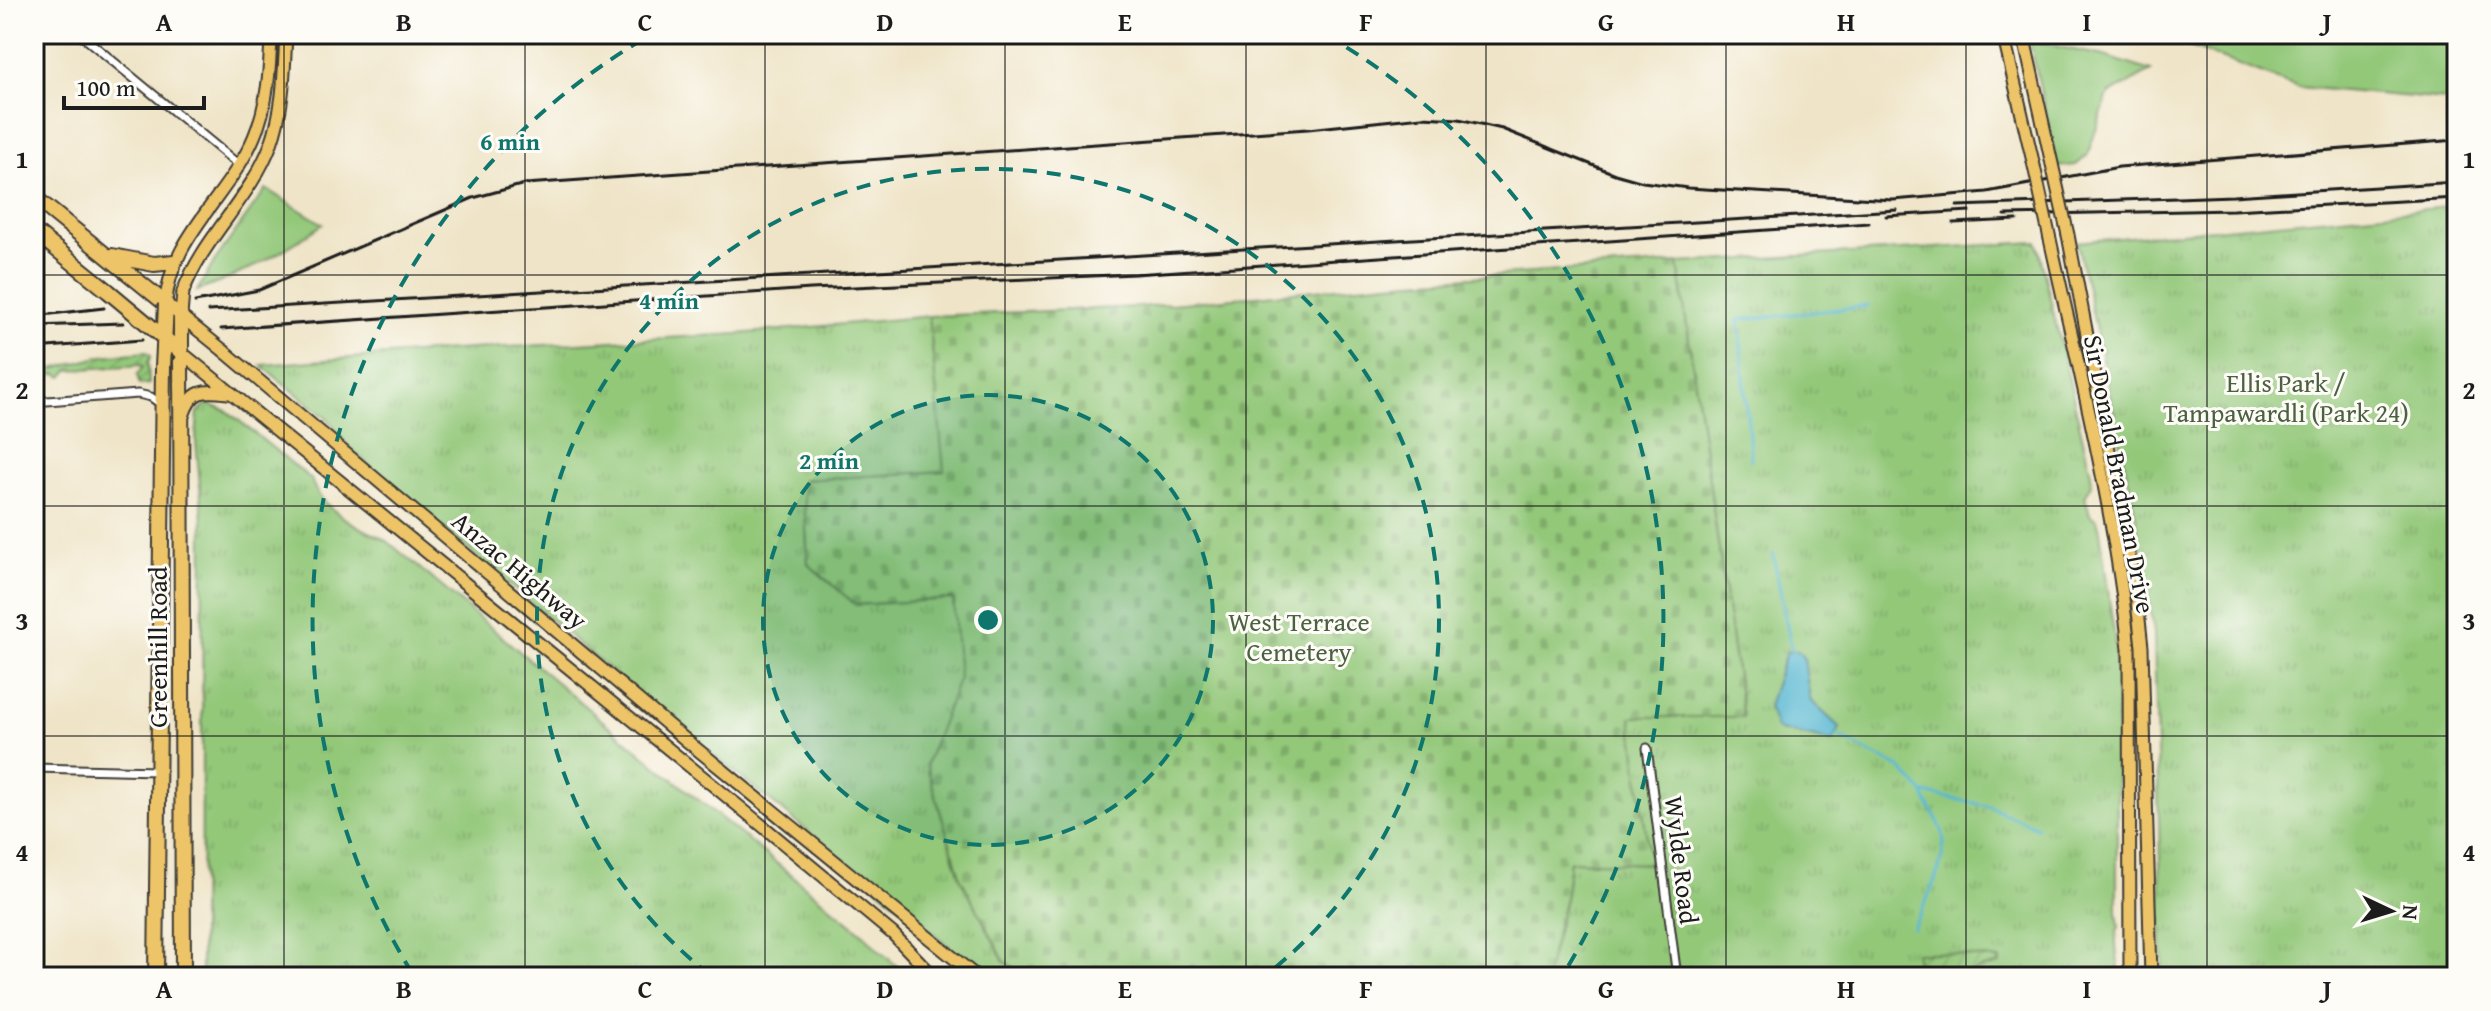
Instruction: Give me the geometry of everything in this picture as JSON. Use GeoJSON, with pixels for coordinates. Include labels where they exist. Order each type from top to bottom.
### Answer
{"type":"FeatureCollection","features":[{"type":"Feature","properties":{"kind":"highway","name":"Anzac Highway"},"geometry":{"type":"LineString","coordinates":[[34,197],[166,304]]}},
{"type":"Feature","properties":{"kind":"highway","name":"Anzac Highway"},"geometry":{"type":"LineString","coordinates":[[34,231],[184,355]]}},
{"type":"Feature","properties":{"kind":"highway"},"geometry":{"type":"LineString","coordinates":[[104,254],[154,264],[174,262]]}},
{"type":"Feature","properties":{"kind":"highway","name":"Greenhill Road"},"geometry":{"type":"LineString","coordinates":[[156,977],[162,405],[166,304]]}},
{"type":"Feature","properties":{"kind":"highway","name":"Greenhill Road"},"geometry":{"type":"LineString","coordinates":[[181,316],[184,355],[180,372],[179,429],[183,977]]}},
{"type":"Feature","properties":{"kind":"highway"},"geometry":{"type":"LineString","coordinates":[[159,703],[168,685],[169,659],[172,652],[180,652]]}},
{"type":"Feature","properties":{"kind":"highway"},"geometry":{"type":"LineString","coordinates":[[157,905],[171,905],[175,898],[175,873],[182,850]]}},
{"type":"Feature","properties":{"kind":"main road"},"geometry":{"type":"LineString","coordinates":[[166,304],[167,285],[174,262],[239,165],[254,137],[264,104],[271,34]]}},
{"type":"Feature","properties":{"kind":"main road"},"geometry":{"type":"LineString","coordinates":[[181,316],[183,292],[191,270],[229,216],[270,147],[278,123],[283,90],[286,34]]}},
{"type":"Feature","properties":{"kind":"main road","name":"Sir Donald Bradman Drive"},"geometry":{"type":"LineString","coordinates":[[2005,40],[2107,499],[2126,611],[2129,649],[2130,977]]}},
{"type":"Feature","properties":{"kind":"main road","name":"Sir Donald Bradman Drive"},"geometry":{"type":"LineString","coordinates":[[2025,40],[2068,235],[2136,592],[2142,647],[2151,977]]}},
{"type":"Feature","properties":{"kind":"main road"},"geometry":{"type":"LineString","coordinates":[[239,165],[256,173]]}},
{"type":"Feature","properties":{"kind":"main road","name":"Anzac Highway"},"geometry":{"type":"LineString","coordinates":[[166,304],[781,818],[977,977]]}},
{"type":"Feature","properties":{"kind":"main road","name":"Anzac Highway"},"geometry":{"type":"LineString","coordinates":[[184,355],[481,594],[893,934],[934,977]]}},
{"type":"Feature","properties":{"kind":"main road"},"geometry":{"type":"LineString","coordinates":[[179,429],[188,403],[197,393],[207,390],[229,393]]}},
{"type":"Feature","properties":{"kind":"main road"},"geometry":{"type":"LineString","coordinates":[[481,594],[493,578]]}},
{"type":"Feature","properties":{"kind":"street"},"geometry":{"type":"LineString","coordinates":[[80,34],[239,165]]}},
{"type":"Feature","properties":{"kind":"street"},"geometry":{"type":"LineString","coordinates":[[34,402],[138,394],[151,397],[162,405]]}},
{"type":"Feature","properties":{"kind":"street","name":"Wylde Road"},"geometry":{"type":"LineString","coordinates":[[1647,748],[1677,977]]}},
{"type":"Feature","properties":{"kind":"street"},"geometry":{"type":"LineString","coordinates":[[34,768],[158,771]]}},
{"type":"Feature","properties":{"kind":"green space"},"geometry":{"type":"Polygon","coordinates":[[[2156,34],[2457,34],[2457,101],[2298,87],[2156,34]]]}},
{"type":"Feature","properties":{"kind":"green space"},"geometry":{"type":"Polygon","coordinates":[[[2030,41],[2104,56],[2151,71],[2108,95],[2087,156],[2076,165],[2057,167],[2030,41]]]}},
{"type":"Feature","properties":{"kind":"green space"},"geometry":{"type":"Polygon","coordinates":[[[266,189],[323,224],[263,262],[197,291],[216,259],[266,189]]]}},
{"type":"Feature","properties":{"kind":"green space","name":"Ellis Park / Tampawardli (Park 24)"},"geometry":{"type":"Polygon","coordinates":[[[2457,206],[2457,977],[2163,977],[2154,633],[2135,511],[2077,242],[2457,206]]]}},
{"type":"Feature","properties":{"kind":"green space"},"geometry":{"type":"Polygon","coordinates":[[[2037,242],[2091,474],[2092,484],[2085,496],[2090,515],[2097,520],[2100,531],[2114,634],[2119,927],[2116,945],[2120,977],[1546,977],[1566,894],[1570,861],[1650,864],[1631,717],[1743,717],[1678,263],[2037,242]]]}},
{"type":"Feature","properties":{"kind":"green space","name":"West Terrace Cemetery"},"geometry":{"type":"Polygon","coordinates":[[[1678,263],[1743,717],[1650,865],[1570,861],[1566,894],[1546,977],[1025,977],[1004,961],[960,877],[926,764],[958,678],[953,599],[855,605],[808,565],[803,480],[943,471],[929,316],[1140,307],[1399,282],[1678,263]]]}},
{"type":"Feature","properties":{"kind":"green space"},"geometry":{"type":"Polygon","coordinates":[[[929,316],[944,471],[803,480],[808,564],[856,605],[953,599],[959,678],[926,764],[960,877],[1004,961],[1025,977],[990,977],[982,973],[619,678],[351,450],[328,419],[261,365],[454,350],[737,334],[929,316]]]}},
{"type":"Feature","properties":{"kind":"green space"},"geometry":{"type":"Polygon","coordinates":[[[146,352],[151,356],[148,363],[149,384],[140,385],[137,375],[143,367],[141,365],[69,370],[63,377],[58,374],[34,376],[103,356],[146,352]]]}},
{"type":"Feature","properties":{"kind":"green space"},"geometry":{"type":"Polygon","coordinates":[[[207,404],[227,411],[311,479],[323,500],[341,516],[386,540],[866,936],[908,977],[201,977],[203,520],[196,441],[198,412],[207,404]]]}},
{"type":"Feature","properties":{"kind":"green space"},"geometry":{"type":"Polygon","coordinates":[[[1915,953],[2000,960],[2000,964],[1963,977],[1921,977],[1915,953]]]}},
{"type":"Feature","properties":{"kind":"water"},"geometry":{"type":"Polygon","coordinates":[[[1798,651],[1804,659],[1810,700],[1840,728],[1833,742],[1776,729],[1768,706],[1786,652],[1798,651]]]}},
{"type":"Feature","properties":{"kind":"waterway"},"geometry":{"type":"LineString","coordinates":[[1751,460],[1739,320],[1868,306]]}},
{"type":"Feature","properties":{"kind":"waterway"},"geometry":{"type":"LineString","coordinates":[[1773,554],[1792,652]]}},
{"type":"Feature","properties":{"kind":"waterway"},"geometry":{"type":"LineString","coordinates":[[1837,736],[1900,768],[1924,793],[1988,806],[2037,827]]}},
{"type":"Feature","properties":{"kind":"waterway"},"geometry":{"type":"LineString","coordinates":[[1913,928],[1934,882],[1944,844],[1943,834],[1924,794]]}},
{"type":"Feature","properties":{"kind":"railway"},"geometry":{"type":"LineString","coordinates":[[195,302],[259,290],[473,198],[525,184],[1308,129],[1422,117],[1459,119],[1502,129],[1643,182],[1688,188],[1893,200],[1987,192],[2119,167],[2457,140]]}},
{"type":"Feature","properties":{"kind":"railway"},"geometry":{"type":"LineString","coordinates":[[1957,206],[2233,196],[2457,182]]}},
{"type":"Feature","properties":{"kind":"railway"},"geometry":{"type":"LineString","coordinates":[[2005,215],[2233,210],[2457,198]]}},
{"type":"Feature","properties":{"kind":"railway"},"geometry":{"type":"LineString","coordinates":[[208,311],[1897,210]]}},
{"type":"Feature","properties":{"kind":"railway"},"geometry":{"type":"LineString","coordinates":[[1886,216],[1970,211]]}},
{"type":"Feature","properties":{"kind":"railway"},"geometry":{"type":"LineString","coordinates":[[1953,223],[2017,220]]}},
{"type":"Feature","properties":{"kind":"railway"},"geometry":{"type":"LineString","coordinates":[[221,329],[811,289],[1135,274],[1869,223]]}},
{"type":"Feature","properties":{"kind":"railway"},"geometry":{"type":"LineString","coordinates":[[34,316],[104,308]]}},
{"type":"Feature","properties":{"kind":"railway"},"geometry":{"type":"LineString","coordinates":[[34,326],[123,323]]}},
{"type":"Feature","properties":{"kind":"railway"},"geometry":{"type":"LineString","coordinates":[[34,348],[142,340]]}}]}
